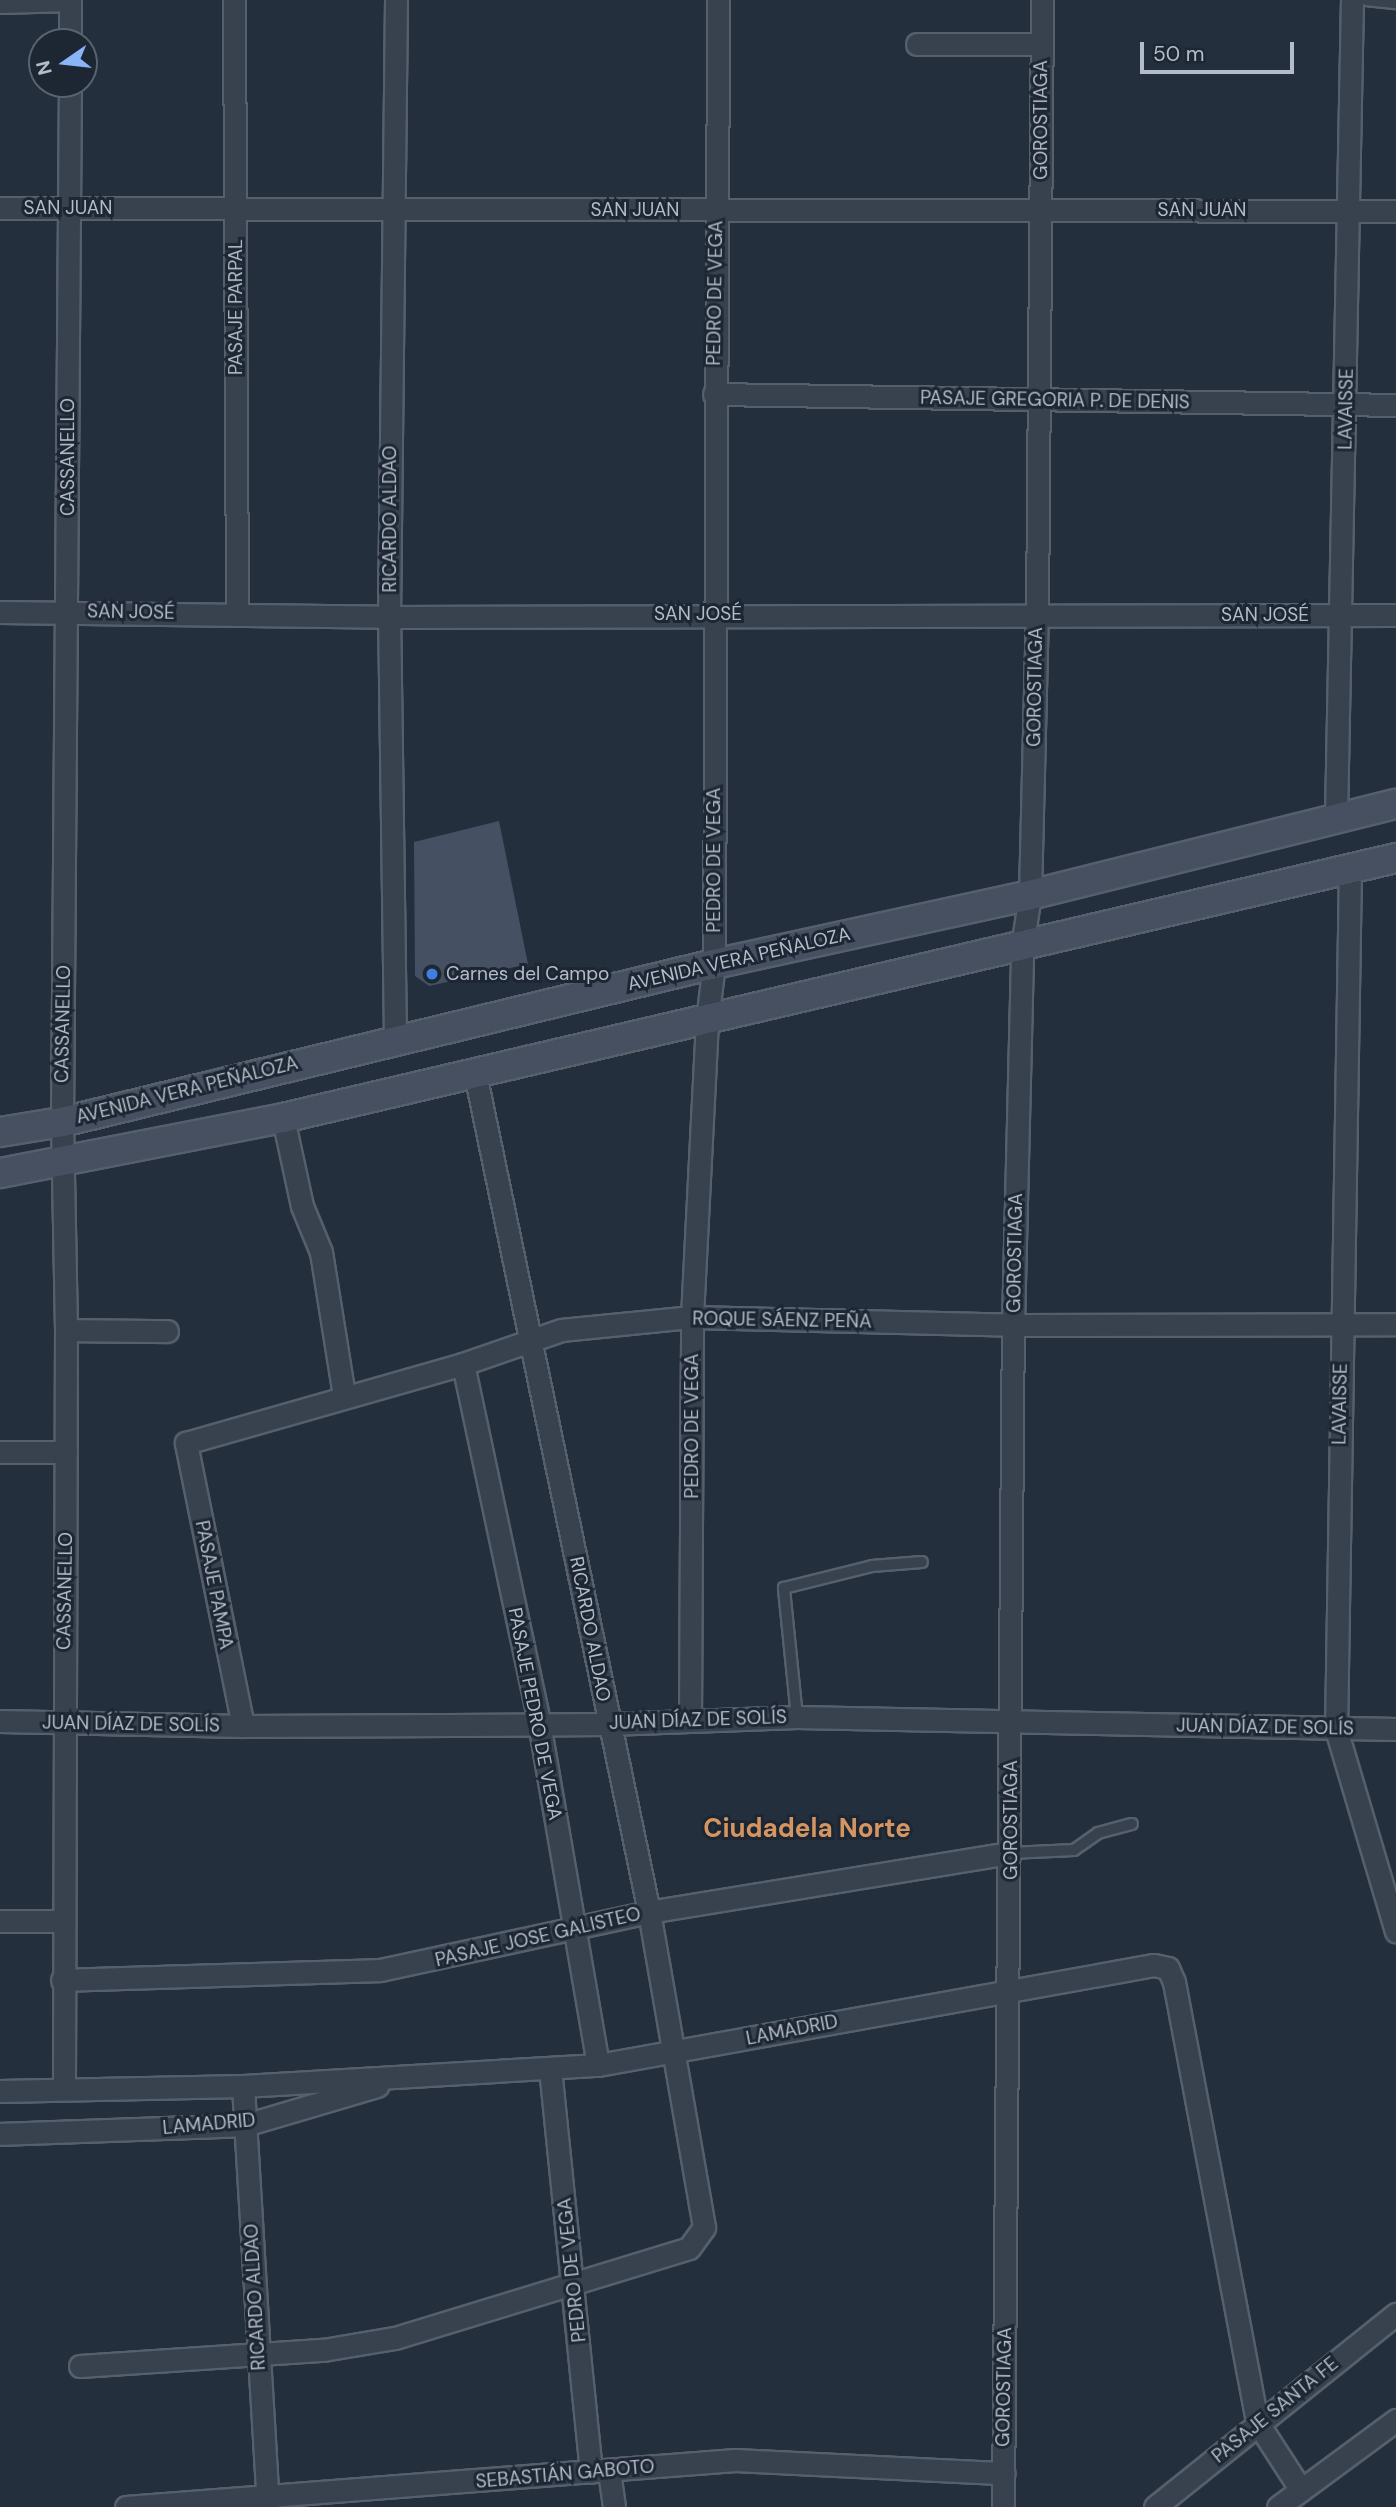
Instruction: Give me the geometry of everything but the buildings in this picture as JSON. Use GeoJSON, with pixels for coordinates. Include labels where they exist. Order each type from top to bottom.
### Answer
{"type":"FeatureCollection","features":[{"type":"Feature","properties":{"kind":"main road","name":"AVENIDA VERA PEÑALOZA"},"geometry":{"type":"LineString","coordinates":[[0,1132],[62,1122],[396,1038],[714,964],[1030,895],[1396,804]]}},
{"type":"Feature","properties":{"kind":"main road"},"geometry":{"type":"LineString","coordinates":[[0,1173],[63,1163],[283,1118],[1396,858]]}},
{"type":"Feature","properties":{"kind":"street"},"geometry":{"type":"LineString","coordinates":[[0,2],[71,0],[70,28]]}},
{"type":"Feature","properties":{"kind":"street","name":"PASAJE PARPAL"},"geometry":{"type":"LineString","coordinates":[[234,0],[237,613]]}},
{"type":"Feature","properties":{"kind":"street","name":"RICARDO ALDAO"},"geometry":{"type":"LineString","coordinates":[[396,0],[389,617],[396,1038]]}},
{"type":"Feature","properties":{"kind":"street","name":"PEDRO DE VEGA"},"geometry":{"type":"LineString","coordinates":[[690,1720],[692,1317],[707,1020],[714,964],[712,614],[718,0]]}},
{"type":"Feature","properties":{"kind":"street","name":"GOROSTIAGA"},"geometry":{"type":"LineString","coordinates":[[1003,2507],[1013,1325],[1022,947],[1030,895],[1037,616],[1042,0]]}},
{"type":"Feature","properties":{"kind":"street","name":"LAVAISSE"},"geometry":{"type":"LineString","coordinates":[[1336,817],[1352,0]]}},
{"type":"Feature","properties":{"kind":"street"},"geometry":{"type":"LineString","coordinates":[[917,44],[1042,44]]}},
{"type":"Feature","properties":{"kind":"street","name":"CASSANELLO"},"geometry":{"type":"LineString","coordinates":[[64,2090],[62,1980],[66,1330],[62,1122],[70,98]]}},
{"type":"Feature","properties":{"kind":"street","name":"SAN JUAN"},"geometry":{"type":"LineString","coordinates":[[0,208],[392,212],[1041,209],[1396,211]]}},
{"type":"Feature","properties":{"kind":"street","name":"PASAJE GREGORIA P. DE DENIS"},"geometry":{"type":"LineString","coordinates":[[714,394],[1396,405]]}},
{"type":"Feature","properties":{"kind":"street","name":"SAN JOSÉ"},"geometry":{"type":"LineString","coordinates":[[0,612],[389,617],[712,614],[1396,615]]}},
{"type":"Feature","properties":{"kind":"street","name":"LAVAISSE"},"geometry":{"type":"LineString","coordinates":[[1350,869],[1336,1729],[1396,1931]]}},
{"type":"Feature","properties":{"kind":"street","name":"RICARDO ALDAO"},"geometry":{"type":"LineString","coordinates":[[475,1073],[649,1912],[704,2227],[689,2248],[574,2280]]}},
{"type":"Feature","properties":{"kind":"street"},"geometry":{"type":"LineString","coordinates":[[283,1118],[302,1206],[323,1263],[344,1396]]}},
{"type":"Feature","properties":{"kind":"street","name":"ROQUE SÁENZ PEÑA"},"geometry":{"type":"LineString","coordinates":[[186,1443],[533,1343],[561,1330],[692,1317],[1013,1325],[1396,1324]]}},
{"type":"Feature","properties":{"kind":"street"},"geometry":{"type":"LineString","coordinates":[[66,1330],[167,1331]]}},
{"type":"Feature","properties":{"kind":"street","name":"PASAJE PEDRO DE VEGA"},"geometry":{"type":"LineString","coordinates":[[463,1364],[539,1723],[598,2065]]}},
{"type":"Feature","properties":{"kind":"street","name":"PASAJE PAMPA"},"geometry":{"type":"LineString","coordinates":[[186,1443],[243,1726]]}},
{"type":"Feature","properties":{"kind":"street"},"geometry":{"type":"LineString","coordinates":[[0,1452],[66,1452]]}},
{"type":"Feature","properties":{"kind":"street","name":"JUAN DÍAZ DE SOLÍS"},"geometry":{"type":"LineString","coordinates":[[0,1721],[243,1726],[609,1724],[797,1717],[1396,1729]]}},
{"type":"Feature","properties":{"kind":"street","name":"PASAJE JOSE GALISTEO"},"geometry":{"type":"LineString","coordinates":[[62,1980],[380,1970],[649,1912],[1010,1853]]}},
{"type":"Feature","properties":{"kind":"street"},"geometry":{"type":"LineString","coordinates":[[0,1921],[63,1921]]}},
{"type":"Feature","properties":{"kind":"street","name":"LAMADRID"},"geometry":{"type":"LineString","coordinates":[[0,2091],[243,2086],[598,2065],[674,2054],[1154,1965],[1168,1968],[1257,2422]]}},
{"type":"Feature","properties":{"kind":"street","name":"PEDRO DE VEGA"},"geometry":{"type":"LineString","coordinates":[[550,2068],[574,2280],[600,2471],[614,2507]]}},
{"type":"Feature","properties":{"kind":"street","name":"LAMADRID"},"geometry":{"type":"LineString","coordinates":[[0,2134],[245,2125],[413,2076]]}},
{"type":"Feature","properties":{"kind":"street","name":"RICARDO ALDAO"},"geometry":{"type":"LineString","coordinates":[[243,2086],[268,2502]]}},
{"type":"Feature","properties":{"kind":"street"},"geometry":{"type":"LineString","coordinates":[[80,2366],[323,2350],[395,2338],[574,2280]]}},
{"type":"Feature","properties":{"kind":"street","name":"PASAJE SANTA FE"},"geometry":{"type":"LineString","coordinates":[[1155,2507],[1257,2422],[1396,2314]]}},
{"type":"Feature","properties":{"kind":"street"},"geometry":{"type":"LineString","coordinates":[[1278,2507],[1396,2420]]}},
{"type":"Feature","properties":{"kind":"street"},"geometry":{"type":"LineString","coordinates":[[1257,2422],[1301,2490]]}},
{"type":"Feature","properties":{"kind":"street","name":"SEBASTIÁN GABOTO"},"geometry":{"type":"LineString","coordinates":[[126,2507],[268,2502],[735,2460],[1004,2473]]}},
{"type":"Feature","properties":{"kind":"lane"},"geometry":{"type":"LineString","coordinates":[[1366,0],[1396,3]]}},
{"type":"Feature","properties":{"kind":"lane"},"geometry":{"type":"LineString","coordinates":[[797,1717],[784,1588],[872,1566],[922,1562]]}},
{"type":"Feature","properties":{"kind":"lane"},"geometry":{"type":"LineString","coordinates":[[1010,1853],[1074,1850],[1098,1833],[1132,1824]]}},
{"type":"Feature","properties":{"kind":"place","name":"Carnes del Campo"},"geometry":{"type":"Point","coordinates":[432,974]}},
{"type":"Feature","properties":{"kind":"district","name":"Ciudadela Norte"},"geometry":{"type":"Point","coordinates":[807,1829]}}]}
